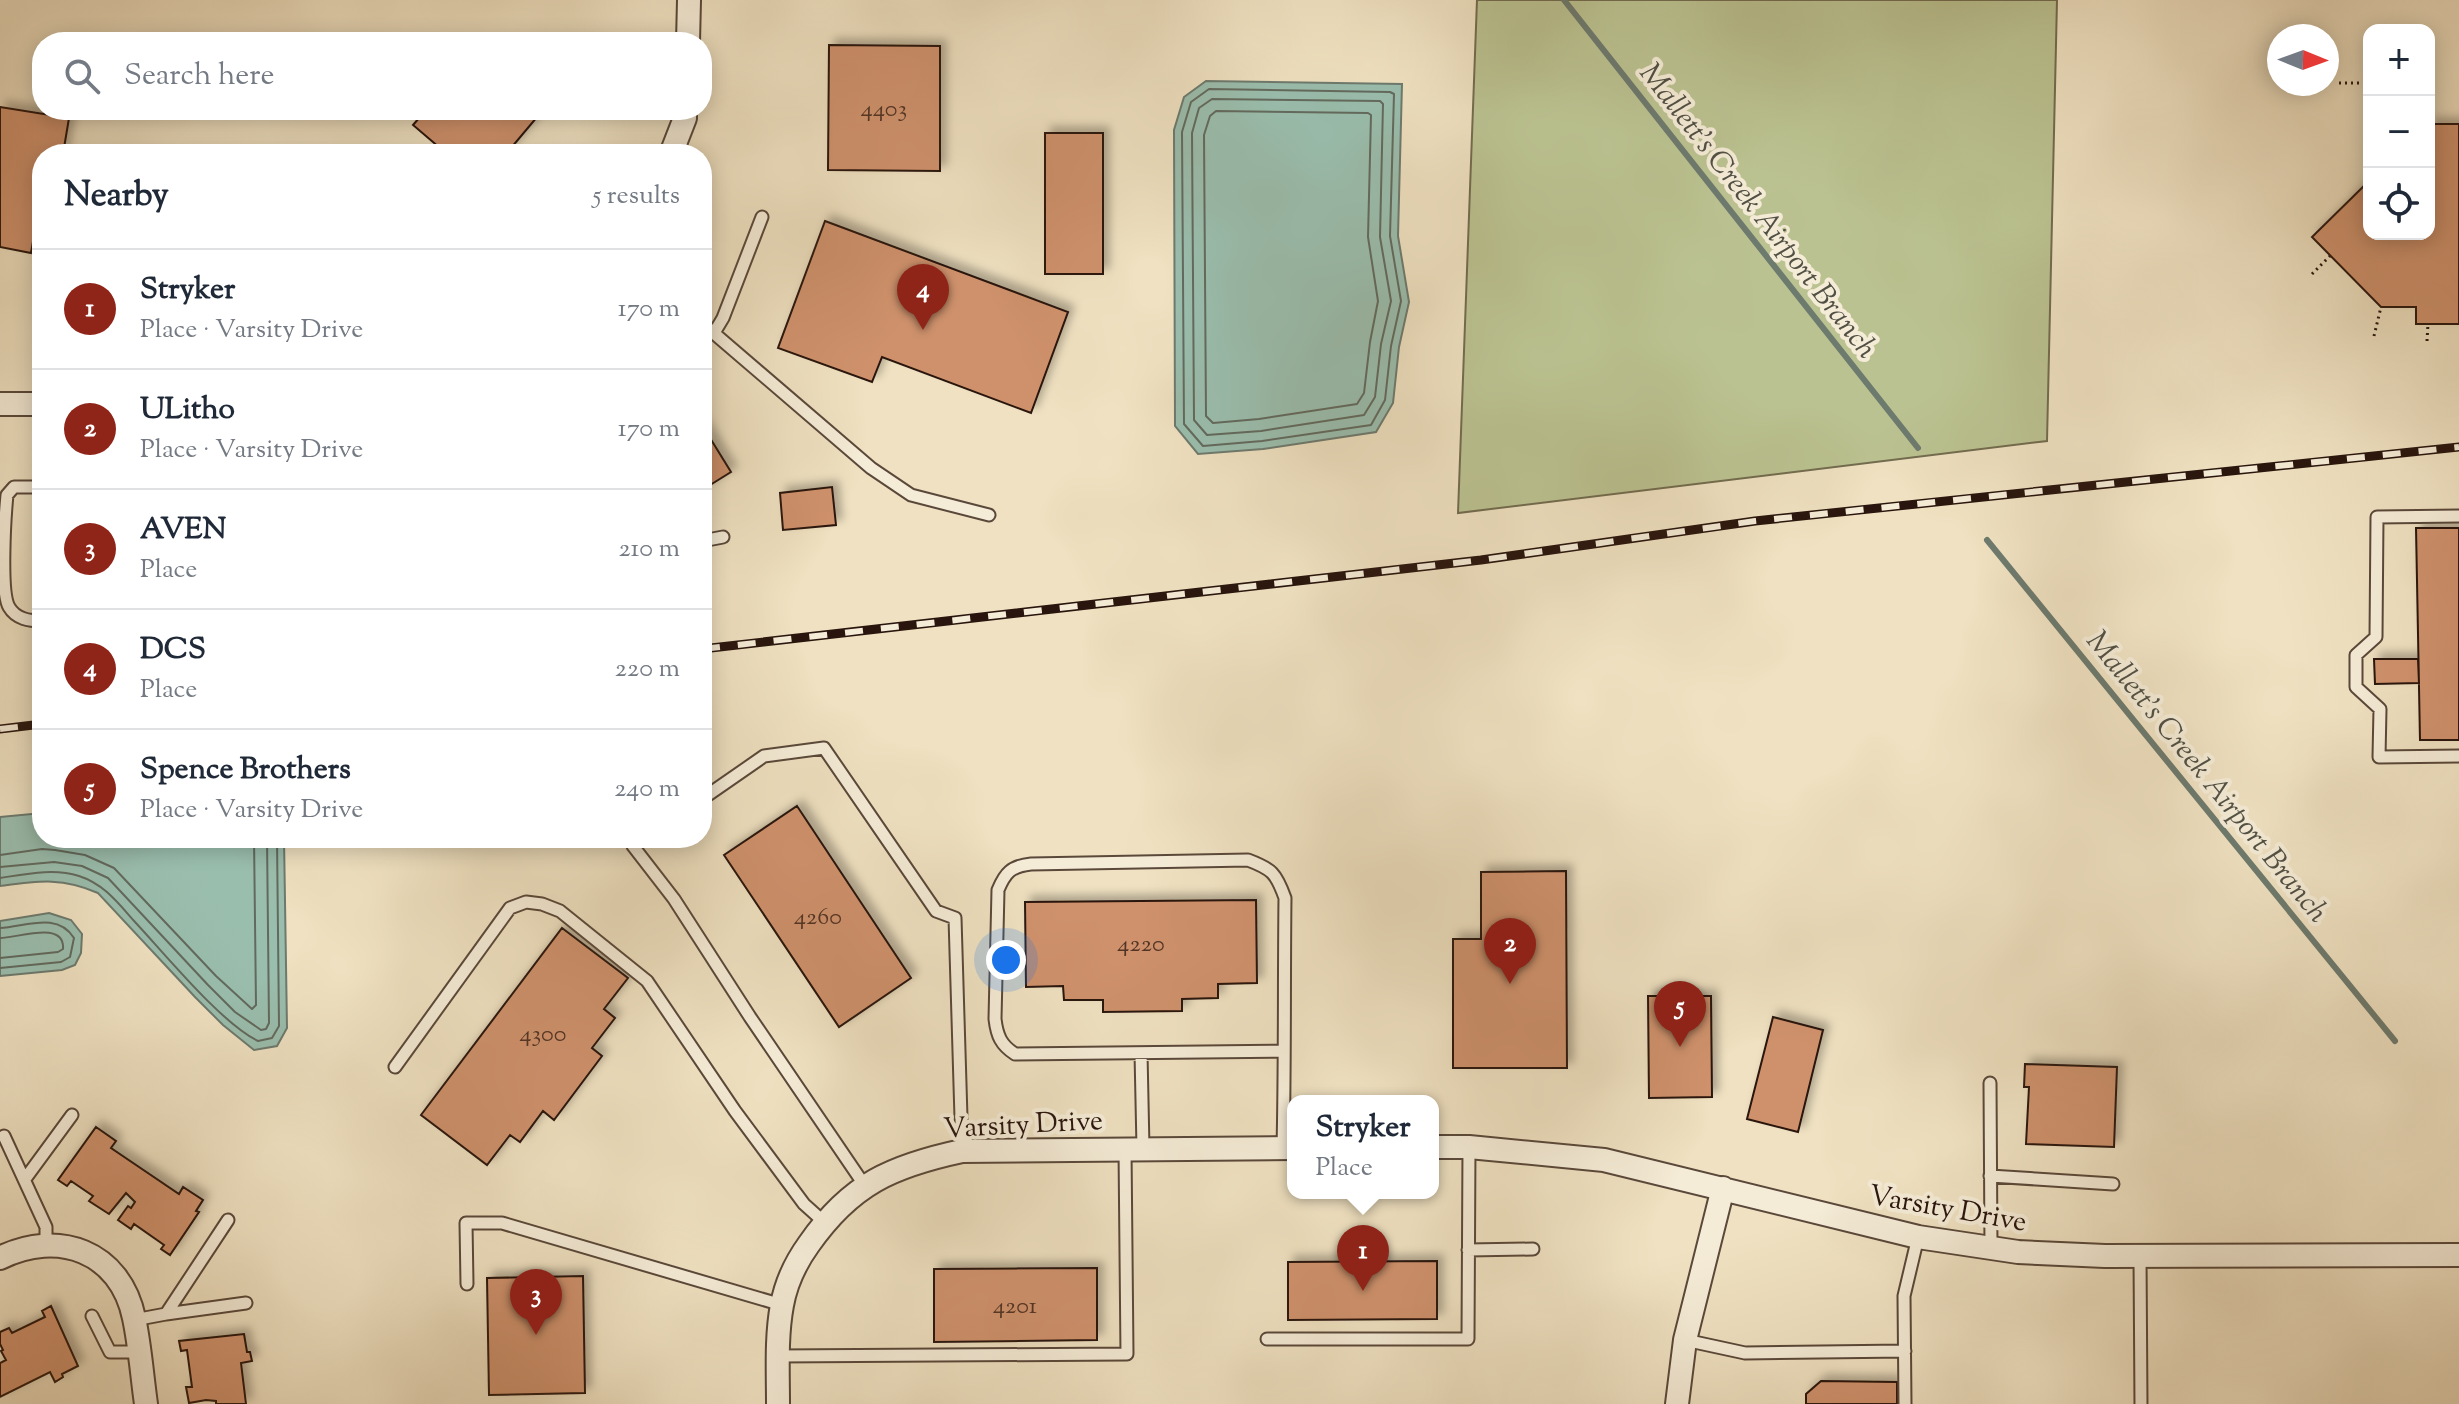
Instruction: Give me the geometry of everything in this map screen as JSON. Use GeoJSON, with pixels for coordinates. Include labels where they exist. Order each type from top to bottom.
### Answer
{"type":"FeatureCollection","features":[{"type":"Feature","properties":{"kind":"street"},"geometry":{"type":"LineString","coordinates":[[688,32],[689,0]]}},
{"type":"Feature","properties":{"kind":"street"},"geometry":{"type":"LineString","coordinates":[[675,144],[684,120]]}},
{"type":"Feature","properties":{"kind":"street"},"geometry":{"type":"LineString","coordinates":[[0,404],[32,404]]}},
{"type":"Feature","properties":{"kind":"street","name":"Varsity Drive"},"geometry":{"type":"LineString","coordinates":[[1439,1147],[1604,1160],[1918,1237],[2018,1252],[2140,1256],[2459,1255]]}},
{"type":"Feature","properties":{"kind":"street","name":"Varsity Drive"},"geometry":{"type":"LineString","coordinates":[[778,1404],[782,1305],[791,1273],[824,1222],[853,1193],[865,1186],[917,1160],[962,1151],[1287,1148]]}},
{"type":"Feature","properties":{"kind":"street"},"geometry":{"type":"LineString","coordinates":[[1677,1404],[1685,1340],[1723,1188]]}},
{"type":"Feature","properties":{"kind":"street"},"geometry":{"type":"LineString","coordinates":[[0,1258],[18,1249],[46,1244],[81,1250],[112,1272],[126,1294],[134,1320],[146,1404]]}},
{"type":"Feature","properties":{"kind":"lane"},"geometry":{"type":"LineString","coordinates":[[762,217],[723,318],[714,333],[871,468],[911,495],[989,515]]}},
{"type":"Feature","properties":{"kind":"lane"},"geometry":{"type":"LineString","coordinates":[[32,487],[14,487],[7,495],[5,568],[8,605],[15,614],[32,621]]}},
{"type":"Feature","properties":{"kind":"lane"},"geometry":{"type":"LineString","coordinates":[[2459,516],[2377,517],[2376,637],[2356,655],[2356,687],[2380,709],[2379,757],[2459,756]]}},
{"type":"Feature","properties":{"kind":"lane"},"geometry":{"type":"LineString","coordinates":[[712,539],[723,537]]}},
{"type":"Feature","properties":{"kind":"lane"},"geometry":{"type":"LineString","coordinates":[[712,792],[764,756],[824,748],[936,911],[955,918],[962,1151]]}},
{"type":"Feature","properties":{"kind":"lane"},"geometry":{"type":"LineString","coordinates":[[635,848],[674,899],[865,1186]]}},
{"type":"Feature","properties":{"kind":"lane"},"geometry":{"type":"LineString","coordinates":[[1284,1051],[1015,1054],[1006,1048],[997,1035],[995,1019],[998,890],[1005,875],[1016,866],[1248,860],[1266,867],[1278,878],[1285,898],[1287,1124]]}},
{"type":"Feature","properties":{"kind":"lane"},"geometry":{"type":"LineString","coordinates":[[395,1067],[510,908],[526,902],[542,904],[560,911],[647,981],[769,1158],[804,1204],[824,1222]]}},
{"type":"Feature","properties":{"kind":"lane"},"geometry":{"type":"LineString","coordinates":[[778,1356],[1127,1354],[1134,1149],[1141,1053]]}},
{"type":"Feature","properties":{"kind":"lane"},"geometry":{"type":"LineString","coordinates":[[1990,1083],[1991,1248]]}},
{"type":"Feature","properties":{"kind":"lane"},"geometry":{"type":"LineString","coordinates":[[25,1179],[72,1115]]}},
{"type":"Feature","properties":{"kind":"lane"},"geometry":{"type":"LineString","coordinates":[[4,1136],[46,1227],[46,1244]]}},
{"type":"Feature","properties":{"kind":"lane"},"geometry":{"type":"LineString","coordinates":[[1267,1339],[1468,1339],[1469,1147]]}},
{"type":"Feature","properties":{"kind":"lane"},"geometry":{"type":"LineString","coordinates":[[1990,1176],[2113,1184]]}},
{"type":"Feature","properties":{"kind":"lane"},"geometry":{"type":"LineString","coordinates":[[166,1314],[228,1220]]}},
{"type":"Feature","properties":{"kind":"lane"},"geometry":{"type":"LineString","coordinates":[[467,1284],[466,1223],[502,1223],[782,1305]]}},
{"type":"Feature","properties":{"kind":"lane"},"geometry":{"type":"LineString","coordinates":[[1905,1404],[1904,1296],[1918,1237]]}},
{"type":"Feature","properties":{"kind":"lane"},"geometry":{"type":"LineString","coordinates":[[1468,1250],[1533,1249]]}},
{"type":"Feature","properties":{"kind":"lane"},"geometry":{"type":"LineString","coordinates":[[2140,1256],[2141,1404]]}},
{"type":"Feature","properties":{"kind":"lane"},"geometry":{"type":"LineString","coordinates":[[134,1320],[246,1303]]}},
{"type":"Feature","properties":{"kind":"lane"},"geometry":{"type":"LineString","coordinates":[[92,1316],[110,1352],[138,1352]]}},
{"type":"Feature","properties":{"kind":"lane"},"geometry":{"type":"LineString","coordinates":[[1685,1340],[1745,1353],[1905,1351]]}},
{"type":"Feature","properties":{"kind":"path"},"geometry":{"type":"LineString","coordinates":[[2339,83],[2363,83]]}},
{"type":"Feature","properties":{"kind":"path"},"geometry":{"type":"LineString","coordinates":[[2312,274],[2330,256]]}},
{"type":"Feature","properties":{"kind":"path"},"geometry":{"type":"LineString","coordinates":[[2374,336],[2381,307]]}},
{"type":"Feature","properties":{"kind":"path"},"geometry":{"type":"LineString","coordinates":[[2427,341],[2428,324]]}},
{"type":"Feature","properties":{"kind":"shaded area"},"geometry":{"type":"Polygon","coordinates":[[[1477,0],[2057,0],[2047,441],[1458,513],[1477,0]]]}},
{"type":"Feature","properties":{"kind":"water"},"geometry":{"type":"Polygon","coordinates":[[[1206,81],[1402,84],[1398,236],[1409,302],[1399,347],[1393,403],[1376,432],[1263,449],[1198,454],[1175,426],[1174,130],[1184,97],[1206,81]]]}},
{"type":"Feature","properties":{"kind":"water"},"geometry":{"type":"Polygon","coordinates":[[[32,814],[32,848],[284,848],[287,1028],[277,1046],[254,1050],[223,1025],[98,893],[61,882],[0,886],[0,817],[32,814]]]}},
{"type":"Feature","properties":{"kind":"water"},"geometry":{"type":"Polygon","coordinates":[[[49,913],[71,920],[82,934],[81,953],[75,965],[62,970],[0,976],[0,921],[49,913]]]}},
{"type":"Feature","properties":{"kind":"building"},"geometry":{"type":"Polygon","coordinates":[[[829,45],[940,46],[940,171],[828,170],[829,45]]]}},
{"type":"Feature","properties":{"kind":"building"},"geometry":{"type":"Polygon","coordinates":[[[0,107],[32,112],[32,120],[69,120],[65,144],[32,144],[31,253],[0,247],[0,107]]]}},
{"type":"Feature","properties":{"kind":"building"},"geometry":{"type":"Polygon","coordinates":[[[417,120],[535,120],[514,144],[435,144],[413,125],[417,120]]]}},
{"type":"Feature","properties":{"kind":"building"},"geometry":{"type":"Polygon","coordinates":[[[2435,124],[2459,124],[2459,324],[2416,324],[2416,307],[2381,307],[2312,237],[2363,187],[2363,240],[2435,240],[2435,124]]]}},
{"type":"Feature","properties":{"kind":"building"},"geometry":{"type":"Polygon","coordinates":[[[1045,133],[1103,133],[1103,274],[1045,274],[1045,133]]]}},
{"type":"Feature","properties":{"kind":"building"},"geometry":{"type":"Polygon","coordinates":[[[825,221],[1068,312],[1031,413],[882,357],[872,382],[778,348],[825,221]]]}},
{"type":"Feature","properties":{"kind":"building"},"geometry":{"type":"Polygon","coordinates":[[[712,441],[731,472],[712,484],[712,441]]]}},
{"type":"Feature","properties":{"kind":"building"},"geometry":{"type":"Polygon","coordinates":[[[832,487],[836,525],[783,530],[780,493],[832,487]]]}},
{"type":"Feature","properties":{"kind":"building"},"geometry":{"type":"Polygon","coordinates":[[[2416,528],[2459,528],[2459,740],[2420,740],[2416,528]]]}},
{"type":"Feature","properties":{"kind":"building"},"geometry":{"type":"Polygon","coordinates":[[[2374,659],[2418,659],[2419,683],[2375,684],[2374,659]]]}},
{"type":"Feature","properties":{"kind":"building"},"geometry":{"type":"Polygon","coordinates":[[[797,806],[911,978],[839,1027],[724,855],[797,806]]]}},
{"type":"Feature","properties":{"kind":"building"},"geometry":{"type":"Polygon","coordinates":[[[1566,871],[1567,1068],[1453,1068],[1453,939],[1481,939],[1481,872],[1566,871]]]}},
{"type":"Feature","properties":{"kind":"building"},"geometry":{"type":"Polygon","coordinates":[[[1256,900],[1257,983],[1218,984],[1218,998],[1182,999],[1182,1011],[1103,1012],[1103,1000],[1064,1000],[1063,986],[1026,987],[1025,902],[1256,900]]]}},
{"type":"Feature","properties":{"kind":"building"},"geometry":{"type":"Polygon","coordinates":[[[562,928],[628,978],[604,1009],[615,1018],[592,1048],[602,1056],[554,1120],[543,1111],[520,1142],[510,1135],[487,1165],[421,1115],[562,928]]]}},
{"type":"Feature","properties":{"kind":"building"},"geometry":{"type":"Polygon","coordinates":[[[1648,996],[1711,996],[1712,1097],[1649,1098],[1648,996]]]}},
{"type":"Feature","properties":{"kind":"building"},"geometry":{"type":"Polygon","coordinates":[[[1773,1017],[1823,1030],[1798,1132],[1747,1119],[1773,1017]]]}},
{"type":"Feature","properties":{"kind":"building"},"geometry":{"type":"Polygon","coordinates":[[[2025,1064],[2117,1067],[2114,1147],[2026,1144],[2029,1087],[2024,1087],[2025,1064]]]}},
{"type":"Feature","properties":{"kind":"building"},"geometry":{"type":"Polygon","coordinates":[[[96,1127],[116,1141],[111,1148],[179,1194],[183,1187],[203,1200],[196,1211],[199,1212],[170,1255],[161,1249],[164,1245],[134,1224],[131,1229],[118,1220],[135,1202],[126,1193],[109,1214],[89,1201],[93,1196],[71,1181],[67,1186],[58,1180],[96,1127]]]}},
{"type":"Feature","properties":{"kind":"building"},"geometry":{"type":"Polygon","coordinates":[[[1437,1261],[1437,1319],[1288,1320],[1288,1262],[1437,1261]]]}},
{"type":"Feature","properties":{"kind":"building"},"geometry":{"type":"Polygon","coordinates":[[[1097,1268],[1097,1340],[934,1342],[934,1269],[1097,1268]]]}},
{"type":"Feature","properties":{"kind":"building"},"geometry":{"type":"Polygon","coordinates":[[[583,1276],[585,1393],[489,1395],[487,1278],[583,1276]]]}},
{"type":"Feature","properties":{"kind":"building"},"geometry":{"type":"Polygon","coordinates":[[[51,1306],[78,1366],[62,1374],[63,1377],[55,1382],[50,1372],[0,1397],[0,1363],[6,1360],[1,1351],[0,1332],[9,1328],[12,1333],[45,1317],[42,1311],[51,1306]]]}},
{"type":"Feature","properties":{"kind":"building"},"geometry":{"type":"Polygon","coordinates":[[[244,1334],[252,1361],[241,1363],[246,1404],[216,1404],[216,1401],[206,1400],[189,1403],[186,1387],[192,1387],[187,1350],[181,1351],[179,1341],[244,1334]]]}},
{"type":"Feature","properties":{"kind":"building"},"geometry":{"type":"Polygon","coordinates":[[[1821,1381],[1897,1382],[1897,1404],[1806,1404],[1806,1394],[1821,1381]]]}},
{"type":"Feature","properties":{"kind":"waterway","name":"Mallett's Creek Airport Branch"},"geometry":{"type":"LineString","coordinates":[[1564,0],[1918,448]]}},
{"type":"Feature","properties":{"kind":"waterway","name":"Mallett's Creek Airport Branch"},"geometry":{"type":"LineString","coordinates":[[1987,540],[2395,1041]]}},
{"type":"Feature","properties":{"kind":"railway"},"geometry":{"type":"LineString","coordinates":[[712,648],[1481,560],[1755,521],[2459,447]]}},
{"type":"Feature","properties":{"kind":"railway"},"geometry":{"type":"LineString","coordinates":[[0,729],[32,725]]}},
{"type":"Feature","properties":{"kind":"place","name":"DCS"},"geometry":{"type":"Point","coordinates":[923,330]}},
{"type":"Feature","properties":{"kind":"place","name":"ULitho"},"geometry":{"type":"Point","coordinates":[1510,984]}},
{"type":"Feature","properties":{"kind":"place","name":"Spence Brothers"},"geometry":{"type":"Point","coordinates":[1680,1047]}},
{"type":"Feature","properties":{"kind":"place","name":"Stryker"},"geometry":{"type":"Point","coordinates":[1363,1291]}},
{"type":"Feature","properties":{"kind":"place","name":"AVEN"},"geometry":{"type":"Point","coordinates":[536,1335]}}]}
